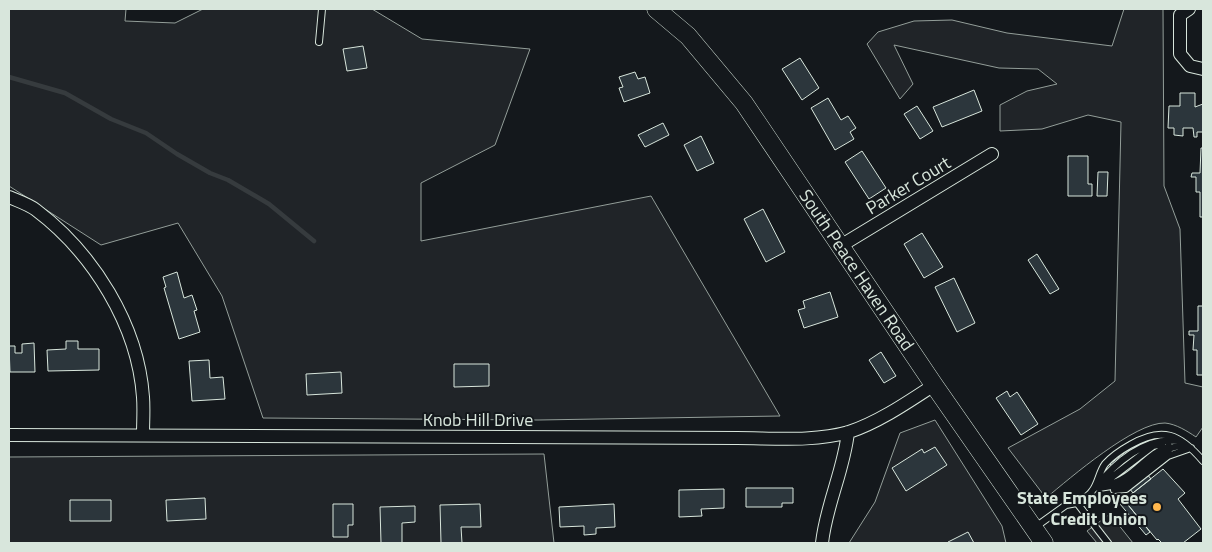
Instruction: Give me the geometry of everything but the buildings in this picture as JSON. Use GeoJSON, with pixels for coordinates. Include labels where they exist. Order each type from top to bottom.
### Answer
{"type":"FeatureCollection","features":[{"type":"Feature","properties":{"kind":"main road","name":"South Peace Haven Road"},"geometry":{"type":"LineString","coordinates":[[656,9],[688,36],[744,103],[1038,536]]}},
{"type":"Feature","properties":{"kind":"street"},"geometry":{"type":"LineString","coordinates":[[1189,9],[1180,15],[1180,54],[1190,66],[1203,69]]}},
{"type":"Feature","properties":{"kind":"street","name":"Parker Court"},"geometry":{"type":"LineString","coordinates":[[842,245],[992,154]]}},
{"type":"Feature","properties":{"kind":"street"},"geometry":{"type":"LineString","coordinates":[[9,197],[35,209],[60,230],[91,264],[107,290],[126,327],[138,364],[143,397],[143,435]]}},
{"type":"Feature","properties":{"kind":"street","name":"Knob Hill Drive"},"geometry":{"type":"LineString","coordinates":[[9,435],[747,438],[821,436],[848,432],[868,424],[934,385]]}},
{"type":"Feature","properties":{"kind":"street"},"geometry":{"type":"LineString","coordinates":[[822,543],[824,524],[841,468],[848,432]]}},
{"type":"Feature","properties":{"kind":"lane"},"geometry":{"type":"LineString","coordinates":[[320,42],[322,9]]}},
{"type":"Feature","properties":{"kind":"lane"},"geometry":{"type":"LineString","coordinates":[[1096,489],[1098,475],[1107,462],[1121,450],[1141,438],[1155,434],[1176,437],[1192,448],[1203,461]]}},
{"type":"Feature","properties":{"kind":"lane"},"geometry":{"type":"LineString","coordinates":[[1038,536],[1066,505],[1077,503],[1096,489],[1112,469],[1148,444],[1176,440],[1192,448]]}},
{"type":"Feature","properties":{"kind":"lane"},"geometry":{"type":"LineString","coordinates":[[1096,489],[1120,480],[1161,448],[1177,444],[1192,448]]}},
{"type":"Feature","properties":{"kind":"lane"},"geometry":{"type":"LineString","coordinates":[[1096,489],[1126,489],[1173,453],[1192,448]]}},
{"type":"Feature","properties":{"kind":"lane"},"geometry":{"type":"LineString","coordinates":[[1077,503],[1108,543]]}},
{"type":"Feature","properties":{"kind":"shaded area"},"geometry":{"type":"Polygon","coordinates":[[[9,9],[126,9],[125,21],[175,23],[203,9],[372,9],[422,39],[530,49],[495,145],[421,183],[421,241],[651,196],[780,416],[538,420],[263,418],[222,296],[178,223],[101,245],[9,186],[9,9]]]}},
{"type":"Feature","properties":{"kind":"shaded area"},"geometry":{"type":"Polygon","coordinates":[[[1124,9],[1163,9],[1164,186],[1180,229],[1185,383],[1203,387],[1203,427],[1196,437],[1177,426],[1165,423],[1152,425],[1137,431],[1103,453],[1046,498],[1008,448],[1080,409],[1115,381],[1121,122],[1088,115],[1042,129],[1000,131],[1000,105],[1027,91],[1057,84],[1038,69],[999,68],[894,45],[913,84],[900,99],[867,44],[878,32],[914,21],[952,20],[1007,33],[1112,46],[1124,9]]]}},
{"type":"Feature","properties":{"kind":"shaded area"},"geometry":{"type":"Polygon","coordinates":[[[935,420],[1002,526],[1006,543],[849,543],[875,502],[900,433],[935,420]]]}},
{"type":"Feature","properties":{"kind":"shaded area"},"geometry":{"type":"Polygon","coordinates":[[[544,454],[554,543],[9,543],[9,457],[544,454]]]}},
{"type":"Feature","properties":{"kind":"shaded area"},"geometry":{"type":"Polygon","coordinates":[[[1110,514],[1133,543],[1097,543],[1087,531],[1110,514]]]}},
{"type":"Feature","properties":{"kind":"waterway"},"geometry":{"type":"LineString","coordinates":[[9,77],[65,93],[111,119],[146,133],[177,154],[210,173],[228,180],[269,204],[314,241]]}},
{"type":"Feature","properties":{"kind":"place","name":"State Employees Credit Union"},"geometry":{"type":"Point","coordinates":[1157,507]}}]}
